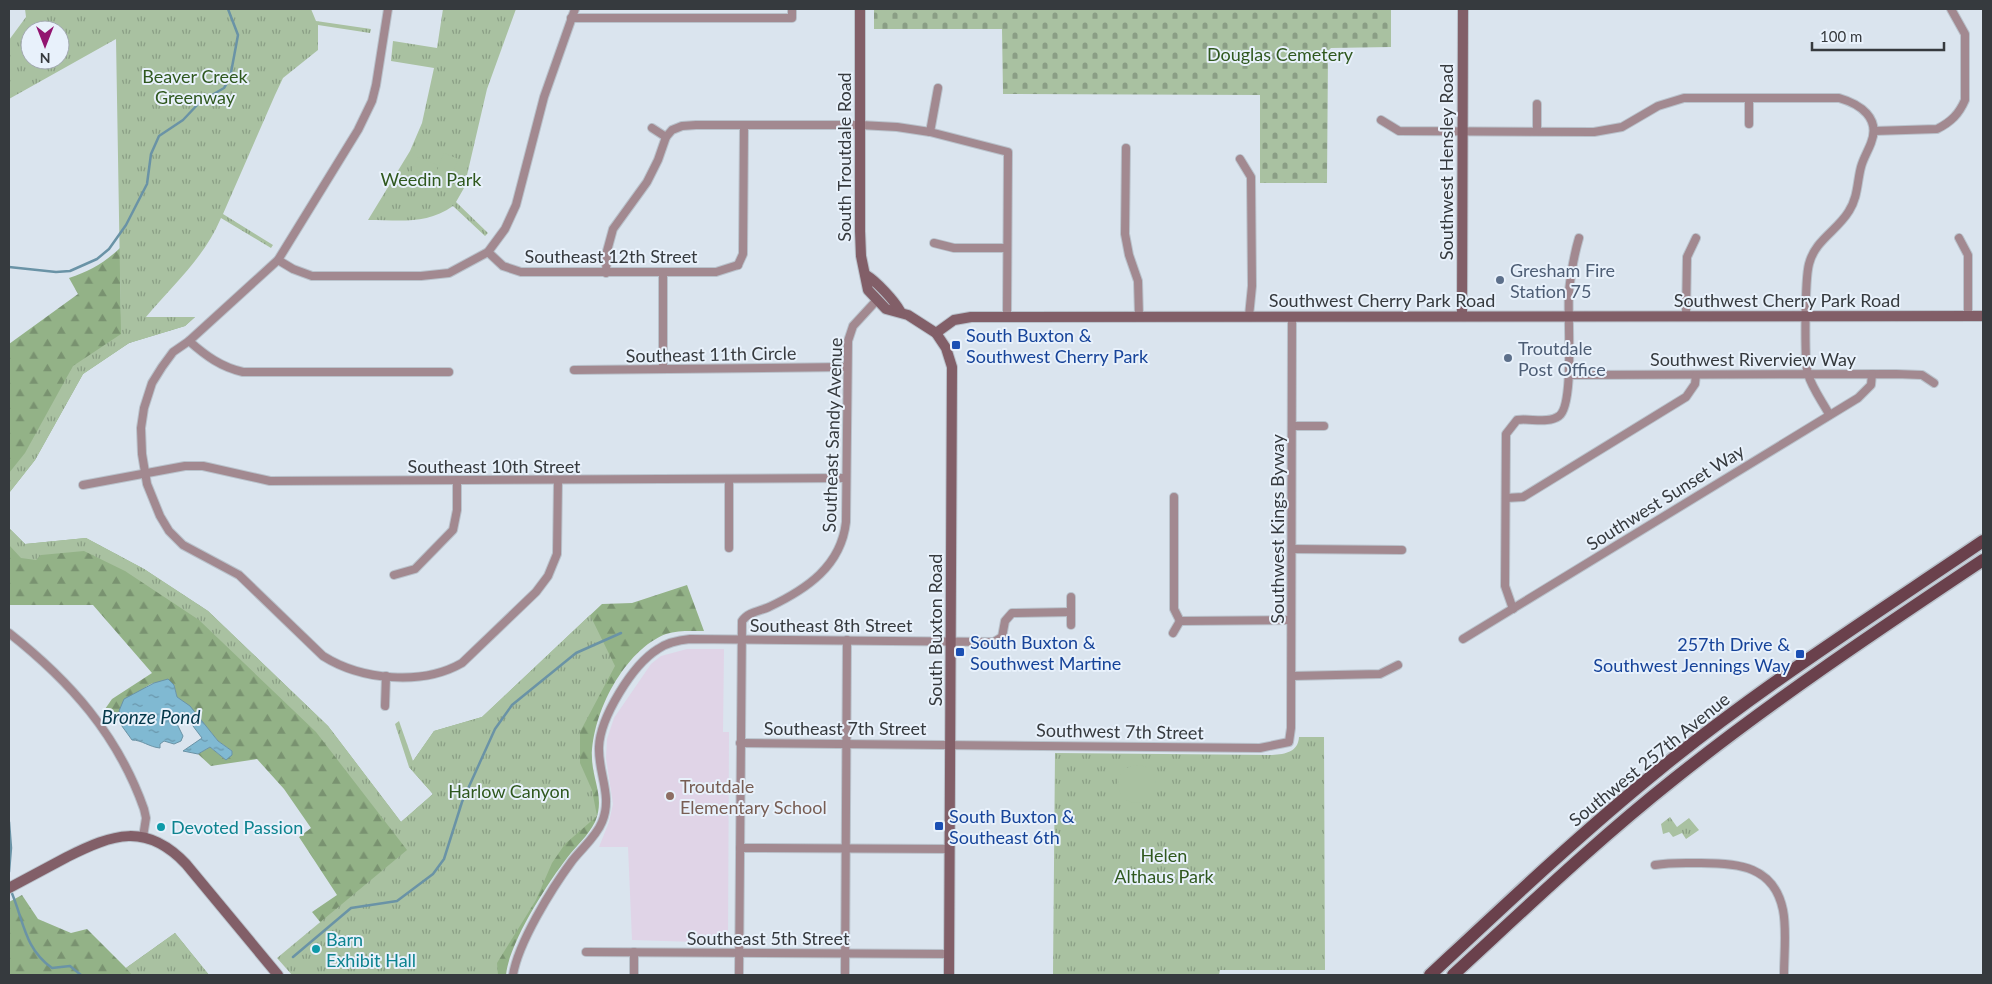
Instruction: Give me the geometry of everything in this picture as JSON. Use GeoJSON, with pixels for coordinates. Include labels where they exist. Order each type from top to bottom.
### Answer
{"type":"FeatureCollection","features":[{"type":"Feature","properties":{"kind":"main road","name":"Southwest 257th Avenue"},"geometry":{"type":"LineString","coordinates":[[1430,975],[1580,837],[1682,751],[1781,678],[1983,541]]}},
{"type":"Feature","properties":{"kind":"main road","name":"Southwest 257th Avenue"},"geometry":{"type":"LineString","coordinates":[[1454,975],[1581,857],[1675,778],[1792,689],[1983,560]]}},
{"type":"Feature","properties":{"kind":"street"},"geometry":{"type":"LineString","coordinates":[[388,9],[376,85],[364,118],[278,260],[266,274],[189,341],[173,352],[152,383],[144,408],[141,428],[145,472],[151,498],[160,516],[183,545],[239,575],[323,656],[351,670],[386,676],[437,673],[462,663],[536,592],[548,576],[557,554],[558,480]]}},
{"type":"Feature","properties":{"kind":"street"},"geometry":{"type":"LineString","coordinates":[[278,260],[293,269],[312,276],[421,276],[449,273],[488,252],[505,229],[516,204],[544,97],[575,9]]}},
{"type":"Feature","properties":{"kind":"street"},"geometry":{"type":"LineString","coordinates":[[571,18],[792,18],[792,9]]}},
{"type":"Feature","properties":{"kind":"street","name":"South Troutdale Road"},"geometry":{"type":"LineString","coordinates":[[860,9],[860,248],[866,275],[865,284],[876,301]]}},
{"type":"Feature","properties":{"kind":"street","name":"Southwest Hensley Road"},"geometry":{"type":"LineString","coordinates":[[1462,316],[1463,9]]}},
{"type":"Feature","properties":{"kind":"street"},"geometry":{"type":"LineString","coordinates":[[1874,131],[1937,128],[1946,124],[1961,110],[1965,100],[1965,38],[1951,9]]}},
{"type":"Feature","properties":{"kind":"street"},"geometry":{"type":"LineString","coordinates":[[930,132],[938,88]]}},
{"type":"Feature","properties":{"kind":"street"},"geometry":{"type":"LineString","coordinates":[[1381,120],[1399,131],[1612,130],[1630,123],[1658,106],[1684,98],[1839,98],[1853,102],[1871,118],[1874,131],[1872,141],[1860,170],[1854,203],[1842,222],[1820,242],[1810,260],[1806,276],[1808,373],[1829,414]]}},
{"type":"Feature","properties":{"kind":"street"},"geometry":{"type":"LineString","coordinates":[[1749,98],[1749,124]]}},
{"type":"Feature","properties":{"kind":"street"},"geometry":{"type":"LineString","coordinates":[[1537,104],[1537,131]]}},
{"type":"Feature","properties":{"kind":"street"},"geometry":{"type":"LineString","coordinates":[[606,273],[607,251],[613,229],[650,177],[666,136],[672,130],[682,126],[860,125],[897,127],[930,132],[1008,152],[1007,316]]}},
{"type":"Feature","properties":{"kind":"street","name":"Southeast 12th Street"},"geometry":{"type":"LineString","coordinates":[[488,252],[503,266],[513,270],[606,273],[716,272],[742,267],[744,126]]}},
{"type":"Feature","properties":{"kind":"street"},"geometry":{"type":"LineString","coordinates":[[652,128],[666,136]]}},
{"type":"Feature","properties":{"kind":"street"},"geometry":{"type":"LineString","coordinates":[[1126,148],[1125,234],[1129,255],[1138,281],[1139,316]]}},
{"type":"Feature","properties":{"kind":"street"},"geometry":{"type":"LineString","coordinates":[[1240,159],[1252,177],[1252,286],[1249,316]]}},
{"type":"Feature","properties":{"kind":"street"},"geometry":{"type":"LineString","coordinates":[[1513,609],[1505,586],[1508,430],[1517,420],[1548,419],[1560,415],[1567,402],[1569,375],[1569,292],[1574,255],[1579,238]]}},
{"type":"Feature","properties":{"kind":"street"},"geometry":{"type":"LineString","coordinates":[[1686,316],[1687,257],[1696,238]]}},
{"type":"Feature","properties":{"kind":"street"},"geometry":{"type":"LineString","coordinates":[[1959,238],[1968,254],[1968,316]]}},
{"type":"Feature","properties":{"kind":"street"},"geometry":{"type":"LineString","coordinates":[[934,243],[954,248],[1007,248]]}},
{"type":"Feature","properties":{"kind":"street"},"geometry":{"type":"LineString","coordinates":[[663,272],[663,369]]}},
{"type":"Feature","properties":{"kind":"street","name":"South Buxton Road"},"geometry":{"type":"LineString","coordinates":[[866,275],[875,280],[896,303],[900,311]]}},
{"type":"Feature","properties":{"kind":"street","name":"South Buxton Road"},"geometry":{"type":"LineString","coordinates":[[876,301],[891,312],[900,311],[921,322],[936,333],[941,338],[950,356],[953,378],[949,975]]}},
{"type":"Feature","properties":{"kind":"street","name":"Southeast Sandy Avenue"},"geometry":{"type":"LineString","coordinates":[[741,639],[742,621],[745,617],[772,605],[819,576],[835,558],[845,535],[847,367],[850,332],[860,316],[876,301]]}},
{"type":"Feature","properties":{"kind":"street","name":"Southwest Cherry Park Road"},"geometry":{"type":"LineString","coordinates":[[936,333],[947,324],[962,318],[1007,316],[1983,316]]}},
{"type":"Feature","properties":{"kind":"street","name":"Southwest Kings Byway"},"geometry":{"type":"LineString","coordinates":[[1289,742],[1292,728],[1292,316]]}},
{"type":"Feature","properties":{"kind":"street"},"geometry":{"type":"LineString","coordinates":[[189,341],[208,358],[228,369],[243,372],[449,372]]}},
{"type":"Feature","properties":{"kind":"street","name":"Southeast 11th Circle"},"geometry":{"type":"LineString","coordinates":[[574,370],[847,367]]}},
{"type":"Feature","properties":{"kind":"street","name":"Southwest Sunset Way"},"geometry":{"type":"LineString","coordinates":[[1464,639],[1866,391],[1871,385],[1872,374]]}},
{"type":"Feature","properties":{"kind":"street","name":"Southwest Riverview Way"},"geometry":{"type":"LineString","coordinates":[[1569,375],[1922,374],[1934,383]]}},
{"type":"Feature","properties":{"kind":"street"},"geometry":{"type":"LineString","coordinates":[[1506,498],[1522,497],[1686,397],[1695,384],[1696,375]]}},
{"type":"Feature","properties":{"kind":"street"},"geometry":{"type":"LineString","coordinates":[[1292,426],[1324,426]]}},
{"type":"Feature","properties":{"kind":"street","name":"Southeast 10th Street"},"geometry":{"type":"LineString","coordinates":[[83,485],[172,467],[203,466],[270,482],[846,478]]}},
{"type":"Feature","properties":{"kind":"street"},"geometry":{"type":"LineString","coordinates":[[729,480],[729,548]]}},
{"type":"Feature","properties":{"kind":"street"},"geometry":{"type":"LineString","coordinates":[[394,575],[415,569],[453,530],[457,510],[457,481]]}},
{"type":"Feature","properties":{"kind":"street"},"geometry":{"type":"LineString","coordinates":[[1174,497],[1174,609],[1180,621]]}},
{"type":"Feature","properties":{"kind":"street"},"geometry":{"type":"LineString","coordinates":[[1292,549],[1402,550]]}},
{"type":"Feature","properties":{"kind":"street"},"geometry":{"type":"LineString","coordinates":[[1071,597],[1071,625]]}},
{"type":"Feature","properties":{"kind":"street","name":"Southeast 8th Street"},"geometry":{"type":"LineString","coordinates":[[741,639],[999,640],[1004,634],[1008,615],[1012,612],[1071,612]]}},
{"type":"Feature","properties":{"kind":"street"},"geometry":{"type":"LineString","coordinates":[[1180,621],[1291,620]]}},
{"type":"Feature","properties":{"kind":"street"},"geometry":{"type":"LineString","coordinates":[[1173,633],[1180,621]]}},
{"type":"Feature","properties":{"kind":"street"},"geometry":{"type":"LineString","coordinates":[[9,633],[43,662],[91,712],[110,737],[122,757],[144,809],[146,818],[143,837]]}},
{"type":"Feature","properties":{"kind":"street"},"geometry":{"type":"LineString","coordinates":[[514,975],[518,955],[554,889],[602,822],[607,795],[599,748],[602,725],[610,708],[644,660],[665,644],[690,639],[741,639],[739,975]]}},
{"type":"Feature","properties":{"kind":"street"},"geometry":{"type":"LineString","coordinates":[[844,975],[846,640]]}},
{"type":"Feature","properties":{"kind":"street"},"geometry":{"type":"LineString","coordinates":[[1292,676],[1380,674],[1398,665]]}},
{"type":"Feature","properties":{"kind":"street"},"geometry":{"type":"LineString","coordinates":[[386,676],[386,706]]}},
{"type":"Feature","properties":{"kind":"street","name":"Southwest 7th Street"},"geometry":{"type":"LineString","coordinates":[[951,744],[1260,748],[1289,742]]}},
{"type":"Feature","properties":{"kind":"street","name":"Southeast 7th Street"},"geometry":{"type":"LineString","coordinates":[[740,743],[951,744]]}},
{"type":"Feature","properties":{"kind":"street"},"geometry":{"type":"LineString","coordinates":[[9,888],[102,840],[124,835],[143,837],[167,847],[182,860],[278,975]]}},
{"type":"Feature","properties":{"kind":"street"},"geometry":{"type":"LineString","coordinates":[[740,848],[950,849]]}},
{"type":"Feature","properties":{"kind":"street"},"geometry":{"type":"LineString","coordinates":[[1655,865],[1670,862],[1738,864],[1755,870],[1764,877],[1775,889],[1783,909],[1784,975]]}},
{"type":"Feature","properties":{"kind":"street","name":"Southeast 5th Street"},"geometry":{"type":"LineString","coordinates":[[586,952],[949,954]]}},
{"type":"Feature","properties":{"kind":"street"},"geometry":{"type":"LineString","coordinates":[[634,952],[634,975]]}},
{"type":"Feature","properties":{"kind":"shaded area","name":"Troutdale Elementary School"},"geometry":{"type":"Polygon","coordinates":[[[687,649],[724,649],[723,732],[729,732],[728,943],[632,940],[628,847],[599,847],[609,822],[613,804],[606,758],[607,739],[614,718],[651,664],[661,656],[687,649]]]}},
{"type":"Feature","properties":{"kind":"green space","name":"Beaver Creek Greenway"},"geometry":{"type":"Polygon","coordinates":[[[25,9],[311,9],[316,21],[371,29],[370,33],[318,25],[318,50],[283,78],[275,95],[223,214],[273,245],[271,248],[221,218],[206,246],[197,258],[146,317],[195,317],[185,326],[129,343],[83,374],[35,460],[9,493],[9,473],[25,453],[73,366],[121,334],[116,39],[70,65],[70,20],[24,20],[26,17],[25,9]]]}},
{"type":"Feature","properties":{"kind":"green space","name":"Weedin Park"},"geometry":{"type":"Polygon","coordinates":[[[443,9],[516,9],[487,89],[464,188],[456,202],[488,233],[485,236],[453,206],[443,212],[423,219],[402,221],[368,220],[410,151],[422,123],[434,68],[391,61],[393,41],[437,48],[443,9]]]}},
{"type":"Feature","properties":{"kind":"green space","name":"Douglas Cemetery"},"geometry":{"type":"Polygon","coordinates":[[[1391,9],[1391,47],[1331,48],[1328,51],[1327,183],[1260,183],[1260,95],[1003,94],[1002,29],[874,29],[874,10],[1391,9]]]}},
{"type":"Feature","properties":{"kind":"green space","name":"Beaver Creek Greenway"},"geometry":{"type":"Polygon","coordinates":[[[20,25],[20,70],[61,70],[9,99],[9,40],[20,25]]]}},
{"type":"Feature","properties":{"kind":"green space"},"geometry":{"type":"Polygon","coordinates":[[[444,153],[458,159],[446,189],[432,183],[444,153]]]}},
{"type":"Feature","properties":{"kind":"green space"},"geometry":{"type":"Polygon","coordinates":[[[418,157],[437,165],[430,182],[411,174],[418,157]]]}},
{"type":"Feature","properties":{"kind":"green space"},"geometry":{"type":"Polygon","coordinates":[[[120,248],[121,317],[195,317],[185,326],[129,343],[83,374],[35,460],[9,493],[9,344],[78,294],[69,278],[96,266],[120,248]]]}},
{"type":"Feature","properties":{"kind":"green space"},"geometry":{"type":"Polygon","coordinates":[[[9,528],[25,544],[86,538],[144,569],[208,611],[328,726],[401,822],[433,794],[409,767],[434,731],[482,717],[602,604],[632,603],[687,585],[704,631],[666,634],[651,642],[624,669],[613,686],[597,723],[593,742],[592,759],[599,798],[598,814],[589,832],[559,869],[530,914],[514,947],[506,975],[347,975],[338,944],[312,912],[337,895],[299,837],[311,828],[284,789],[257,759],[211,766],[198,754],[210,747],[226,760],[232,751],[218,741],[190,707],[177,697],[174,685],[154,683],[149,685],[133,699],[119,722],[105,709],[112,699],[152,673],[93,605],[9,605],[9,528]]]}},
{"type":"Feature","properties":{"kind":"green space","name":"Harlow Canyon"},"geometry":{"type":"Polygon","coordinates":[[[9,528],[25,544],[86,538],[144,569],[208,611],[328,726],[401,822],[433,794],[409,767],[395,724],[399,721],[413,761],[434,731],[482,717],[590,615],[615,666],[580,732],[580,763],[592,790],[597,816],[565,844],[552,863],[536,900],[497,963],[498,975],[292,975],[277,958],[407,850],[316,732],[199,620],[125,571],[84,551],[41,555],[36,560],[21,558],[9,545],[9,528]]]}},
{"type":"Feature","properties":{"kind":"green space","name":"Helen Althaus Park"},"geometry":{"type":"Polygon","coordinates":[[[1299,737],[1324,737],[1325,970],[1220,970],[1219,975],[1053,975],[1055,753],[1272,755],[1282,754],[1294,749],[1299,737]]]}},
{"type":"Feature","properties":{"kind":"green space"},"geometry":{"type":"Polygon","coordinates":[[[1137,765],[1144,766],[1150,771],[1155,777],[1155,791],[1150,797],[1144,802],[1137,803],[1130,802],[1124,797],[1119,791],[1118,784],[1119,777],[1124,771],[1130,766],[1137,765]]]}},
{"type":"Feature","properties":{"kind":"green space"},"geometry":{"type":"Polygon","coordinates":[[[1670,817],[1677,827],[1689,818],[1699,830],[1686,839],[1682,833],[1673,837],[1669,832],[1663,834],[1661,824],[1670,817]]]}},
{"type":"Feature","properties":{"kind":"green space"},"geometry":{"type":"Polygon","coordinates":[[[22,895],[38,919],[71,933],[87,929],[126,968],[175,933],[209,975],[9,974],[9,902],[22,895]]]}},
{"type":"Feature","properties":{"kind":"green space"},"geometry":{"type":"Polygon","coordinates":[[[175,933],[209,975],[132,975],[126,968],[175,933]]]}},
{"type":"Feature","properties":{"kind":"water","name":"Bronze Pond"},"geometry":{"type":"Polygon","coordinates":[[[168,679],[174,685],[177,697],[190,706],[218,741],[232,751],[232,755],[226,760],[210,747],[198,754],[183,751],[202,738],[187,718],[181,719],[177,724],[183,736],[181,741],[174,744],[164,741],[160,744],[160,748],[132,740],[119,722],[121,715],[119,711],[124,699],[154,683],[168,679]]]}},
{"type":"Feature","properties":{"kind":"waterway"},"geometry":{"type":"LineString","coordinates":[[9,267],[56,272],[70,271],[97,259],[109,249],[126,225],[147,184],[151,154],[159,136],[183,120],[200,102],[224,88],[230,78],[238,35],[228,9]]}},
{"type":"Feature","properties":{"kind":"waterway"},"geometry":{"type":"LineString","coordinates":[[293,957],[351,908],[397,901],[433,874],[444,859],[462,802],[495,729],[512,705],[576,653],[621,633]]}},
{"type":"Feature","properties":{"kind":"waterway"},"geometry":{"type":"LineString","coordinates":[[9,822],[11,848],[9,872]]}},
{"type":"Feature","properties":{"kind":"waterway"},"geometry":{"type":"LineString","coordinates":[[11,891],[30,943],[36,952],[52,968],[70,966],[81,975]]}},
{"type":"Feature","properties":{"kind":"place","name":"Gresham Fire Station 75"},"geometry":{"type":"Point","coordinates":[1500,280]}},
{"type":"Feature","properties":{"kind":"place","name":"South Buxton & Southwest Cherry Park"},"geometry":{"type":"Point","coordinates":[956,345]}},
{"type":"Feature","properties":{"kind":"place","name":"Troutdale Post Office"},"geometry":{"type":"Point","coordinates":[1508,358]}},
{"type":"Feature","properties":{"kind":"place","name":"South Buxton & Southwest Martine"},"geometry":{"type":"Point","coordinates":[960,652]}},
{"type":"Feature","properties":{"kind":"place","name":"257th Drive & Southwest Jennings Way"},"geometry":{"type":"Point","coordinates":[1800,654]}},
{"type":"Feature","properties":{"kind":"place","name":"Troutdale Elementary School"},"geometry":{"type":"Point","coordinates":[670,796]}},
{"type":"Feature","properties":{"kind":"place","name":"South Buxton & Southeast 6th"},"geometry":{"type":"Point","coordinates":[939,826]}},
{"type":"Feature","properties":{"kind":"place","name":"Devoted Passion"},"geometry":{"type":"Point","coordinates":[161,827]}},
{"type":"Feature","properties":{"kind":"place","name":"Barn Exhibit Hall"},"geometry":{"type":"Point","coordinates":[316,949]}}]}
